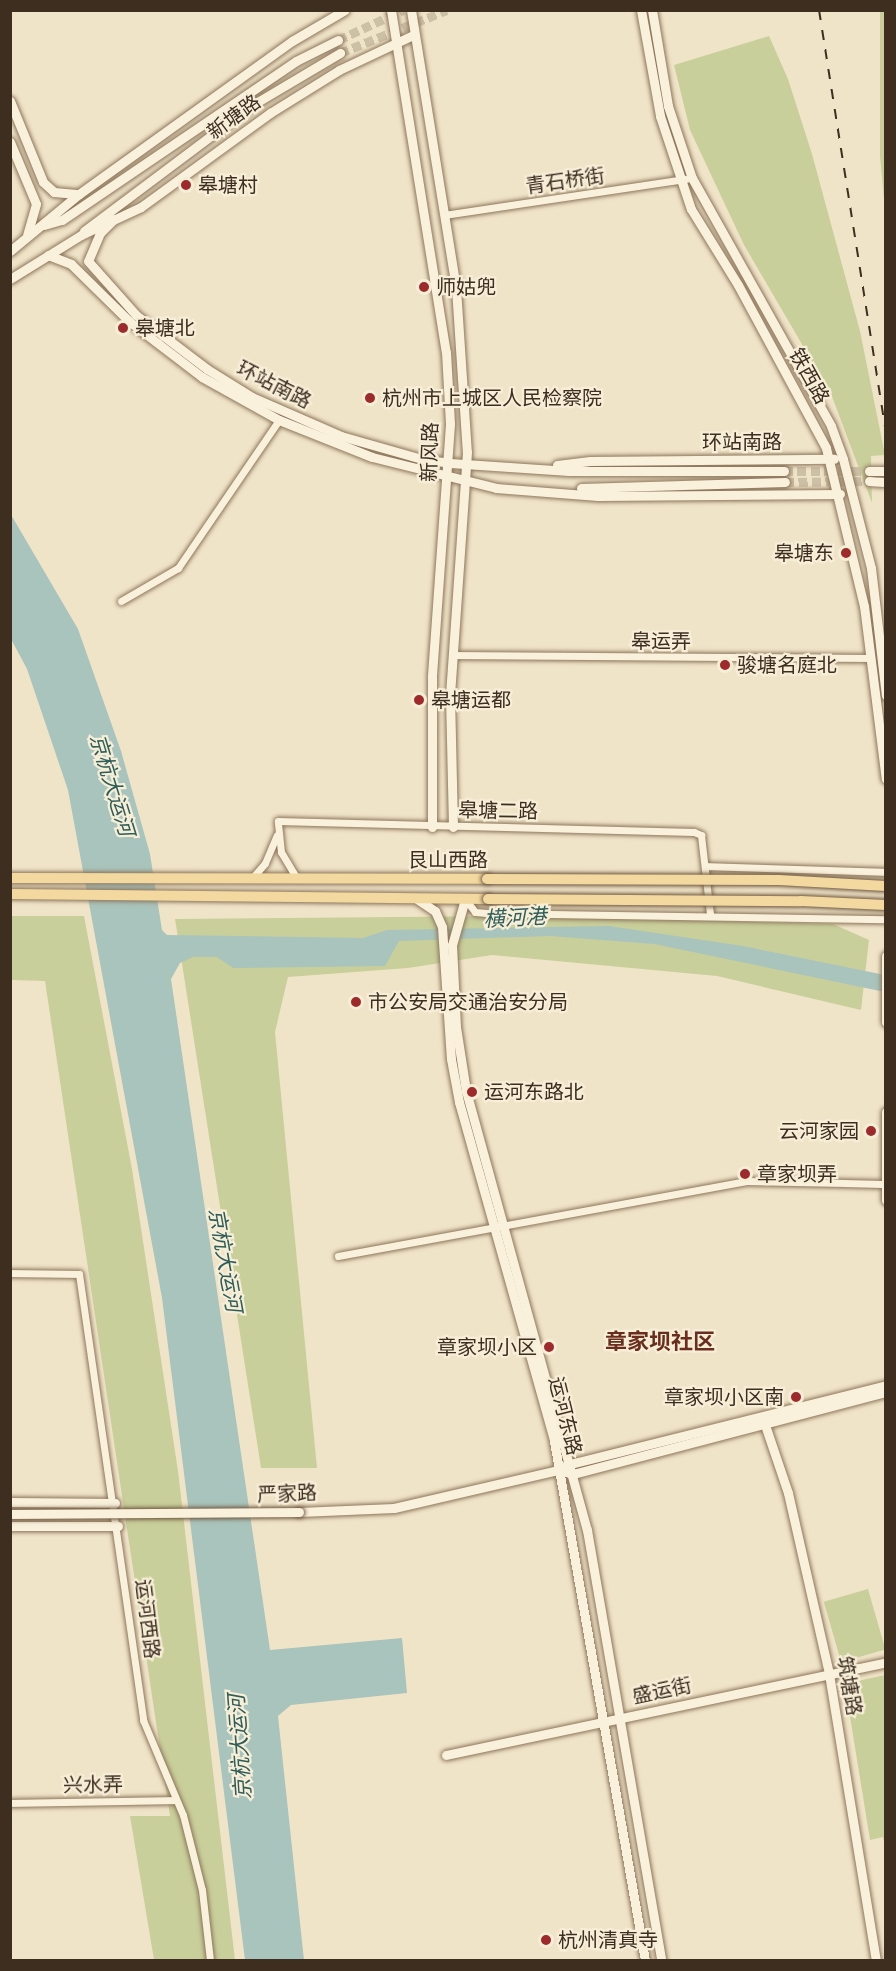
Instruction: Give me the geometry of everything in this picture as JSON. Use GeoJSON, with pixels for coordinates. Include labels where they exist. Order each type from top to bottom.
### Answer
{"type":"FeatureCollection","features":[{"type":"Feature","properties":{"kind":"main road","name":"新塘路"},"geometry":{"type":"LineString","coordinates":[[10,250],[43,226],[79,194],[292,41],[345,10]]}},
{"type":"Feature","properties":{"kind":"main road","name":"新风路"},"geometry":{"type":"LineString","coordinates":[[391,10],[394,42],[446,352],[450,463],[432,676],[432,827]]}},
{"type":"Feature","properties":{"kind":"main road","name":"铁西路"},"geometry":{"type":"LineString","coordinates":[[641,10],[652,84],[691,208],[815,424],[830,459],[864,606],[885,779]]}},
{"type":"Feature","properties":{"kind":"main road","name":"铁西路"},"geometry":{"type":"LineString","coordinates":[[652,10],[668,106],[692,178],[831,426],[843,459],[871,568],[885,695]]}},
{"type":"Feature","properties":{"kind":"main road","name":"新风路"},"geometry":{"type":"LineString","coordinates":[[413,11],[413,35],[444,215],[460,328],[468,462],[453,656],[453,827]]}},
{"type":"Feature","properties":{"kind":"main road","name":"新塘路"},"geometry":{"type":"LineString","coordinates":[[10,279],[81,235],[141,207],[303,92],[394,42],[413,35]]}},
{"type":"Feature","properties":{"kind":"main road","name":"新塘路"},"geometry":{"type":"LineString","coordinates":[[43,226],[62,220],[296,61],[338,40]]}},
{"type":"Feature","properties":{"kind":"main road","name":"新塘路"},"geometry":{"type":"LineString","coordinates":[[81,235],[98,217],[249,107],[340,53]]}},
{"type":"Feature","properties":{"kind":"main road"},"geometry":{"type":"LineString","coordinates":[[10,101],[43,182],[59,193],[79,194]]}},
{"type":"Feature","properties":{"kind":"main road"},"geometry":{"type":"LineString","coordinates":[[10,142],[36,204],[33,224],[24,240]]}},
{"type":"Feature","properties":{"kind":"main road","name":"环站南路"},"geometry":{"type":"LineString","coordinates":[[114,219],[96,241],[89,263],[136,315],[207,369],[266,404],[334,434],[391,452],[450,463],[468,462],[534,468],[784,471]]}},
{"type":"Feature","properties":{"kind":"main road","name":"环站南路"},"geometry":{"type":"LineString","coordinates":[[48,255],[71,264],[119,312],[184,366],[279,420],[363,454],[449,474],[467,483],[539,491],[598,495],[840,495]]}},
{"type":"Feature","properties":{"kind":"main road","name":"环站南路"},"geometry":{"type":"LineString","coordinates":[[534,468],[590,461],[843,459]]}},
{"type":"Feature","properties":{"kind":"main road"},"geometry":{"type":"LineString","coordinates":[[869,471],[885,471]]}},
{"type":"Feature","properties":{"kind":"main road"},"geometry":{"type":"LineString","coordinates":[[869,481],[884,482]]}},
{"type":"Feature","properties":{"kind":"main road","name":"环站南路"},"geometry":{"type":"LineString","coordinates":[[539,491],[785,482]]}},
{"type":"Feature","properties":{"kind":"main road"},"geometry":{"type":"LineString","coordinates":[[432,764],[452,764]]}},
{"type":"Feature","properties":{"kind":"main road","name":"艮山西路"},"geometry":{"type":"LineString","coordinates":[[10,878],[779,880],[885,886]]}},
{"type":"Feature","properties":{"kind":"main road","name":"艮山西路"},"geometry":{"type":"LineString","coordinates":[[10,894],[801,901],[885,905]]}},
{"type":"Feature","properties":{"kind":"main road","name":"运河东路"},"geometry":{"type":"LineString","coordinates":[[414,898],[435,911],[448,944],[465,1091],[559,1470],[645,1960]]}},
{"type":"Feature","properties":{"kind":"main road","name":"运河东路"},"geometry":{"type":"LineString","coordinates":[[448,944],[465,899]]}},
{"type":"Feature","properties":{"kind":"main road"},"geometry":{"type":"LineString","coordinates":[[885,957],[885,1022]]}},
{"type":"Feature","properties":{"kind":"main road"},"geometry":{"type":"LineString","coordinates":[[885,1112],[885,1200]]}},
{"type":"Feature","properties":{"kind":"main road","name":"运河东路"},"geometry":{"type":"LineString","coordinates":[[499,1227],[570,1461],[586,1530],[616,1719],[661,1960]]}},
{"type":"Feature","properties":{"kind":"main road","name":"严家路"},"geometry":{"type":"LineString","coordinates":[[10,1514],[299,1512],[394,1508],[559,1470],[570,1461],[885,1385]]}},
{"type":"Feature","properties":{"kind":"main road"},"geometry":{"type":"LineString","coordinates":[[573,1474],[885,1392]]}},
{"type":"Feature","properties":{"kind":"main road","name":"筑塘路"},"geometry":{"type":"LineString","coordinates":[[764,1422],[788,1494],[830,1674],[876,1960]]}},
{"type":"Feature","properties":{"kind":"main road","name":"严家路"},"geometry":{"type":"LineString","coordinates":[[559,1470],[573,1474]]}},
{"type":"Feature","properties":{"kind":"main road"},"geometry":{"type":"LineString","coordinates":[[10,1502],[115,1503]]}},
{"type":"Feature","properties":{"kind":"main road"},"geometry":{"type":"LineString","coordinates":[[10,1526],[118,1526]]}},
{"type":"Feature","properties":{"kind":"main road","name":"盛运街"},"geometry":{"type":"LineString","coordinates":[[446,1755],[885,1662]]}},
{"type":"Feature","properties":{"kind":"street","name":"青石桥街"},"geometry":{"type":"LineString","coordinates":[[444,215],[692,178]]}},
{"type":"Feature","properties":{"kind":"street"},"geometry":{"type":"LineString","coordinates":[[121,601],[178,568],[279,420]]}},
{"type":"Feature","properties":{"kind":"street","name":"皋运弄"},"geometry":{"type":"LineString","coordinates":[[453,656],[870,658]]}},
{"type":"Feature","properties":{"kind":"street","name":"皋塘二路"},"geometry":{"type":"LineString","coordinates":[[277,835],[278,821],[432,827],[694,832],[701,835],[706,866]]}},
{"type":"Feature","properties":{"kind":"street"},"geometry":{"type":"LineString","coordinates":[[277,835],[286,864],[296,877]]}},
{"type":"Feature","properties":{"kind":"street"},"geometry":{"type":"LineString","coordinates":[[253,878],[266,863],[277,835]]}},
{"type":"Feature","properties":{"kind":"street"},"geometry":{"type":"LineString","coordinates":[[710,915],[706,866],[885,872]]}},
{"type":"Feature","properties":{"kind":"street","name":"艮山西路"},"geometry":{"type":"LineString","coordinates":[[465,899],[475,912],[487,913],[885,919]]}},
{"type":"Feature","properties":{"kind":"street"},"geometry":{"type":"LineString","coordinates":[[338,1256],[745,1181],[884,1184]]}},
{"type":"Feature","properties":{"kind":"street","name":"运河西路"},"geometry":{"type":"LineString","coordinates":[[10,1273],[79,1274],[115,1503],[143,1720],[176,1800],[202,1890],[210,1960]]}},
{"type":"Feature","properties":{"kind":"street","name":"兴水弄"},"geometry":{"type":"LineString","coordinates":[[10,1803],[176,1800]]}},
{"type":"Feature","properties":{"kind":"green space"},"geometry":{"type":"Polygon","coordinates":[[[880,11],[886,11],[885,210],[880,156],[880,11]]]}},
{"type":"Feature","properties":{"kind":"green space"},"geometry":{"type":"Polygon","coordinates":[[[769,36],[788,79],[812,154],[860,331],[885,455],[871,456],[872,503],[831,394],[744,245],[690,130],[674,65],[769,36]]]}},
{"type":"Feature","properties":{"kind":"green space"},"geometry":{"type":"Polygon","coordinates":[[[11,916],[84,916],[132,1169],[178,1471],[235,1960],[154,1960],[130,1816],[170,1816],[45,981],[11,980],[11,916]]]}},
{"type":"Feature","properties":{"kind":"green space"},"geometry":{"type":"Polygon","coordinates":[[[511,916],[833,924],[869,940],[861,1010],[717,976],[492,955],[408,968],[288,977],[275,1032],[317,1468],[261,1468],[175,919],[511,916]]]}},
{"type":"Feature","properties":{"kind":"green space"},"geometry":{"type":"Polygon","coordinates":[[[868,1589],[885,1650],[841,1662],[824,1602],[868,1589]]]}},
{"type":"Feature","properties":{"kind":"green space"},"geometry":{"type":"Polygon","coordinates":[[[886,1675],[885,1847],[883,1837],[870,1840],[846,1692],[853,1682],[886,1675]]]}},
{"type":"Feature","properties":{"kind":"water","name":"京杭大运河"},"geometry":{"type":"Polygon","coordinates":[[[10,513],[78,629],[121,751],[150,854],[162,930],[167,935],[363,938],[387,930],[609,926],[743,946],[885,975],[885,992],[654,944],[550,936],[399,941],[385,966],[233,968],[217,957],[193,957],[180,963],[171,979],[270,1650],[402,1638],[407,1693],[291,1705],[278,1716],[304,1960],[245,1960],[162,1298],[68,790],[27,669],[11,639],[10,513]]]}},
{"type":"Feature","properties":{"kind":"tunnel"},"geometry":{"type":"LineString","coordinates":[[338,40],[403,10]]}},
{"type":"Feature","properties":{"kind":"tunnel"},"geometry":{"type":"LineString","coordinates":[[340,53],[447,10]]}},
{"type":"Feature","properties":{"kind":"tunnel"},"geometry":{"type":"LineString","coordinates":[[784,471],[869,471]]}},
{"type":"Feature","properties":{"kind":"tunnel"},"geometry":{"type":"LineString","coordinates":[[785,482],[869,481]]}},
{"type":"Feature","properties":{"kind":"railway"},"geometry":{"type":"LineString","coordinates":[[819,10],[886,434]]}},
{"type":"Feature","properties":{"kind":"place","name":"皋塘村"},"geometry":{"type":"Point","coordinates":[186,185]}},
{"type":"Feature","properties":{"kind":"place","name":"师姑兜"},"geometry":{"type":"Point","coordinates":[424,287]}},
{"type":"Feature","properties":{"kind":"place","name":"皋塘北"},"geometry":{"type":"Point","coordinates":[123,328]}},
{"type":"Feature","properties":{"kind":"place","name":"杭州市上城区人民检察院"},"geometry":{"type":"Point","coordinates":[370,398]}},
{"type":"Feature","properties":{"kind":"place","name":"皋塘东"},"geometry":{"type":"Point","coordinates":[846,553]}},
{"type":"Feature","properties":{"kind":"place","name":"骏塘名庭北"},"geometry":{"type":"Point","coordinates":[725,665]}},
{"type":"Feature","properties":{"kind":"place","name":"皋塘运都"},"geometry":{"type":"Point","coordinates":[419,700]}},
{"type":"Feature","properties":{"kind":"place","name":"市公安局交通治安分局"},"geometry":{"type":"Point","coordinates":[356,1002]}},
{"type":"Feature","properties":{"kind":"place","name":"运河东路北"},"geometry":{"type":"Point","coordinates":[472,1092]}},
{"type":"Feature","properties":{"kind":"place","name":"云河家园"},"geometry":{"type":"Point","coordinates":[871,1131]}},
{"type":"Feature","properties":{"kind":"place","name":"章家坝弄"},"geometry":{"type":"Point","coordinates":[745,1174]}},
{"type":"Feature","properties":{"kind":"place","name":"章家坝小区"},"geometry":{"type":"Point","coordinates":[549,1347]}},
{"type":"Feature","properties":{"kind":"place","name":"章家坝小区南"},"geometry":{"type":"Point","coordinates":[796,1397]}},
{"type":"Feature","properties":{"kind":"place","name":"杭州清真寺"},"geometry":{"type":"Point","coordinates":[546,1940]}},
{"type":"Feature","properties":{"kind":"district","name":"章家坝社区"},"geometry":{"type":"Point","coordinates":[660,1342]}},
{"type":"Feature","properties":{"kind":"water label","name":"横河港"},"geometry":{"type":"Point","coordinates":[515,918]}}]}
